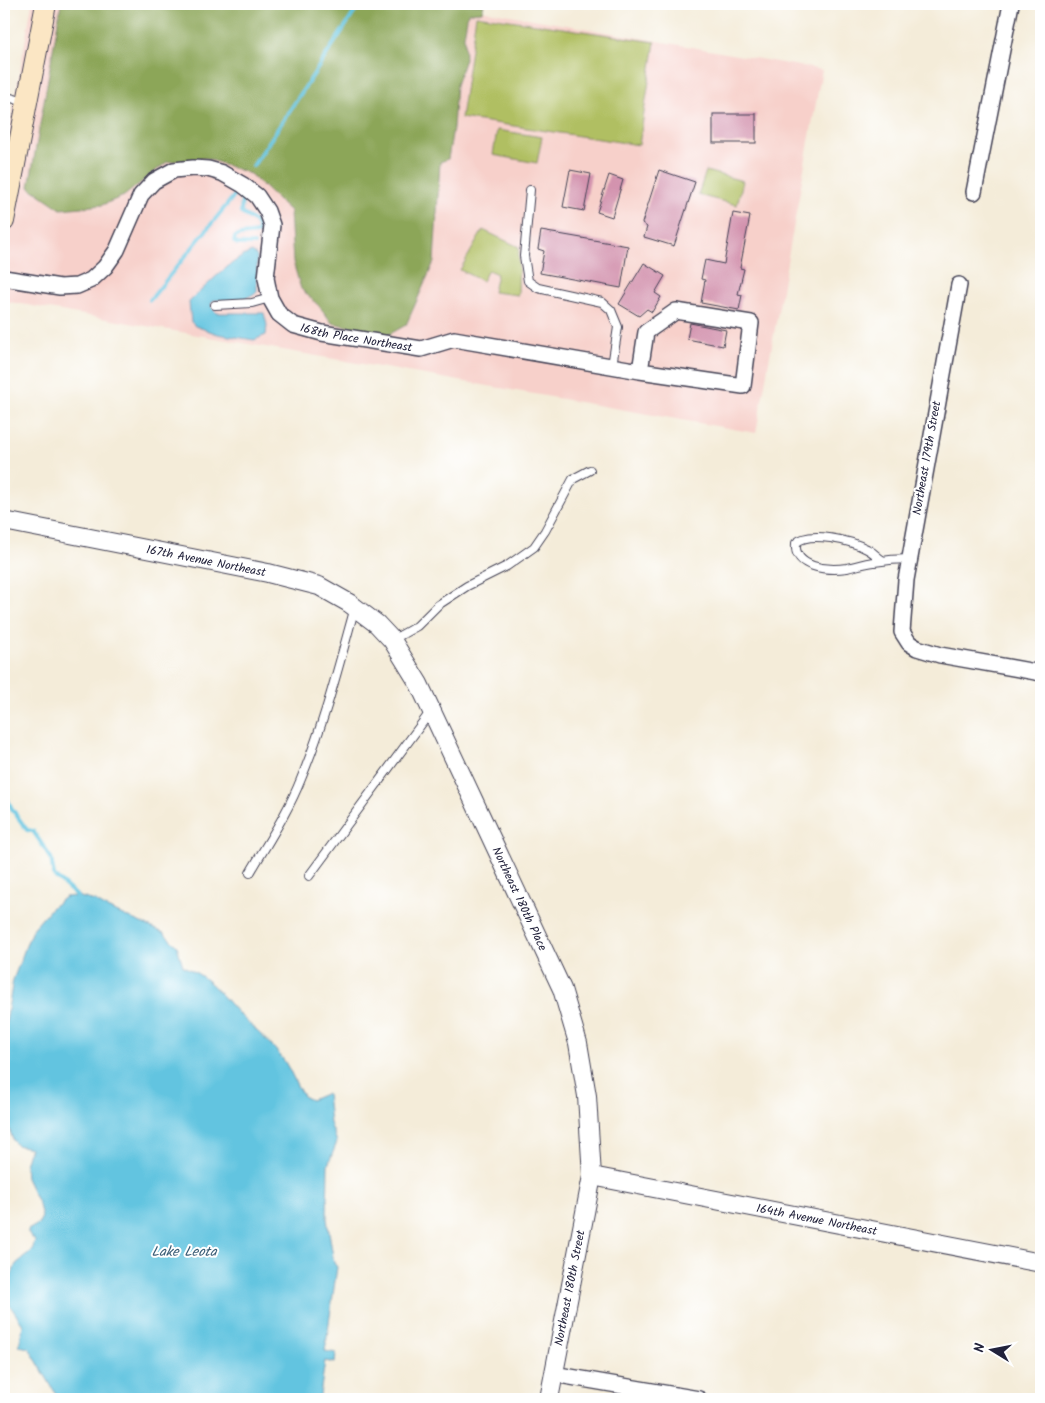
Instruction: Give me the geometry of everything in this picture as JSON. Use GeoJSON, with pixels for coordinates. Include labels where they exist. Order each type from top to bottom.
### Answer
{"type":"FeatureCollection","features":[{"type":"Feature","properties":{"kind":"main road"},"geometry":{"type":"LineString","coordinates":[[4,221],[46,4]]}},
{"type":"Feature","properties":{"kind":"street"},"geometry":{"type":"LineString","coordinates":[[974,192],[1011,4]]}},
{"type":"Feature","properties":{"kind":"street","name":"168th Place Northeast"},"geometry":{"type":"LineString","coordinates":[[4,278],[60,287],[77,286],[91,280],[105,267],[117,250],[141,195],[154,180],[174,170],[208,169],[233,179],[256,196],[267,211],[272,225],[266,278],[270,298],[279,314],[293,325],[322,333],[421,349],[454,339],[640,371],[743,386],[751,323],[676,311],[646,332],[640,371]]}},
{"type":"Feature","properties":{"kind":"street","name":"Northeast 179th Street"},"geometry":{"type":"LineString","coordinates":[[959,285],[906,580],[902,632],[909,643],[924,651],[1041,673]]}},
{"type":"Feature","properties":{"kind":"street","name":"167th Avenue Northeast"},"geometry":{"type":"LineString","coordinates":[[4,521],[268,573],[320,586],[355,607],[377,624],[392,640]]}},
{"type":"Feature","properties":{"kind":"street","name":"Northeast 180th Place"},"geometry":{"type":"LineString","coordinates":[[392,640],[419,684],[562,989],[578,1043],[585,1087],[592,1176]]}},
{"type":"Feature","properties":{"kind":"street","name":"164th Avenue Northeast"},"geometry":{"type":"LineString","coordinates":[[592,1176],[1041,1263]]}},
{"type":"Feature","properties":{"kind":"street","name":"Northeast 180th Street"},"geometry":{"type":"LineString","coordinates":[[549,1399],[592,1176]]}},
{"type":"Feature","properties":{"kind":"street"},"geometry":{"type":"LineString","coordinates":[[554,1374],[699,1399]]}},
{"type":"Feature","properties":{"kind":"lane"},"geometry":{"type":"LineString","coordinates":[[4,96],[27,102]]}},
{"type":"Feature","properties":{"kind":"lane"},"geometry":{"type":"LineString","coordinates":[[530,190],[524,256],[528,281],[538,288],[602,302],[611,310],[618,327],[612,366]]}},
{"type":"Feature","properties":{"kind":"lane"},"geometry":{"type":"LineString","coordinates":[[215,305],[252,303],[270,298]]}},
{"type":"Feature","properties":{"kind":"lane"},"geometry":{"type":"LineString","coordinates":[[392,640],[417,626],[438,605],[467,586],[506,566],[534,547],[545,531],[573,479],[590,470]]}},
{"type":"Feature","properties":{"kind":"lane"},"geometry":{"type":"LineString","coordinates":[[882,560],[868,549],[849,542],[806,537],[796,543],[795,550],[803,562],[837,569],[882,560],[910,559]]}},
{"type":"Feature","properties":{"kind":"lane"},"geometry":{"type":"LineString","coordinates":[[250,873],[290,803],[301,779],[340,664],[355,607]]}},
{"type":"Feature","properties":{"kind":"lane"},"geometry":{"type":"LineString","coordinates":[[309,876],[431,711]]}},
{"type":"Feature","properties":{"kind":"shaded area"},"geometry":{"type":"Polygon","coordinates":[[[32,4],[447,4],[822,70],[756,433],[4,301],[4,160],[32,4]]]}},
{"type":"Feature","properties":{"kind":"green space"},"geometry":{"type":"Polygon","coordinates":[[[61,4],[484,4],[482,12],[468,13],[464,36],[465,59],[456,85],[453,128],[448,159],[440,162],[434,262],[406,325],[388,335],[332,323],[319,306],[301,289],[293,262],[290,211],[250,174],[206,158],[167,162],[124,196],[102,205],[61,209],[29,187],[61,4]]]}},
{"type":"Feature","properties":{"kind":"green space"},"geometry":{"type":"Polygon","coordinates":[[[476,15],[655,42],[639,145],[461,118],[476,15]]]}},
{"type":"Feature","properties":{"kind":"green space"},"geometry":{"type":"Polygon","coordinates":[[[497,130],[542,137],[537,163],[493,155],[497,130]]]}},
{"type":"Feature","properties":{"kind":"green space"},"geometry":{"type":"Polygon","coordinates":[[[706,171],[743,181],[737,205],[698,195],[706,171]]]}},
{"type":"Feature","properties":{"kind":"green space"},"geometry":{"type":"Polygon","coordinates":[[[483,230],[519,247],[518,295],[493,292],[497,274],[488,270],[482,281],[460,270],[483,230]]]}},
{"type":"Feature","properties":{"kind":"water"},"geometry":{"type":"Polygon","coordinates":[[[252,252],[257,256],[257,291],[243,299],[214,300],[211,304],[217,313],[264,313],[267,325],[266,335],[254,340],[218,334],[195,326],[191,322],[189,302],[236,260],[252,252]]]}},
{"type":"Feature","properties":{"kind":"water","name":"Lake Leota"},"geometry":{"type":"Polygon","coordinates":[[[77,896],[95,901],[164,933],[177,946],[183,966],[208,981],[275,1049],[285,1062],[303,1096],[311,1100],[327,1093],[330,1123],[337,1142],[328,1165],[327,1219],[334,1263],[337,1267],[325,1351],[336,1353],[335,1363],[325,1361],[321,1399],[59,1399],[29,1348],[19,1346],[23,1325],[9,1304],[10,1279],[16,1264],[32,1251],[35,1241],[28,1233],[28,1230],[38,1224],[42,1217],[39,1205],[26,1178],[25,1165],[30,1148],[16,1145],[4,1113],[4,1034],[13,980],[32,930],[52,907],[65,897],[77,896]]]}},
{"type":"Feature","properties":{"kind":"building"},"geometry":{"type":"Polygon","coordinates":[[[713,114],[756,114],[756,143],[713,143],[713,114]]]}},
{"type":"Feature","properties":{"kind":"building"},"geometry":{"type":"Polygon","coordinates":[[[570,170],[591,174],[584,211],[563,207],[570,170]]]}},
{"type":"Feature","properties":{"kind":"building"},"geometry":{"type":"Polygon","coordinates":[[[659,170],[695,182],[674,246],[644,237],[647,227],[642,223],[659,170]]]}},
{"type":"Feature","properties":{"kind":"building"},"geometry":{"type":"Polygon","coordinates":[[[609,175],[623,180],[612,217],[597,212],[609,175]]]}},
{"type":"Feature","properties":{"kind":"building"},"geometry":{"type":"Polygon","coordinates":[[[733,213],[750,216],[740,268],[744,269],[738,294],[742,295],[739,310],[701,303],[705,280],[701,279],[705,260],[724,264],[733,213]]]}},
{"type":"Feature","properties":{"kind":"building"},"geometry":{"type":"Polygon","coordinates":[[[541,231],[628,246],[621,288],[540,273],[544,251],[538,249],[541,231]]]}},
{"type":"Feature","properties":{"kind":"building"},"geometry":{"type":"Polygon","coordinates":[[[644,263],[665,276],[655,293],[661,297],[652,312],[647,309],[639,316],[619,304],[644,263]]]}},
{"type":"Feature","properties":{"kind":"building"},"geometry":{"type":"Polygon","coordinates":[[[690,323],[726,330],[723,346],[687,339],[690,323]]]}},
{"type":"Feature","properties":{"kind":"waterway"},"geometry":{"type":"LineString","coordinates":[[253,166],[360,4]]}},
{"type":"Feature","properties":{"kind":"waterway"},"geometry":{"type":"LineString","coordinates":[[150,300],[238,191],[242,197],[241,213],[256,223],[258,233],[240,235],[235,237],[234,242],[238,244],[254,244]]}},
{"type":"Feature","properties":{"kind":"waterway"},"geometry":{"type":"LineString","coordinates":[[4,791],[12,809],[27,830],[33,831],[51,858],[54,876],[77,896]]}}]}
